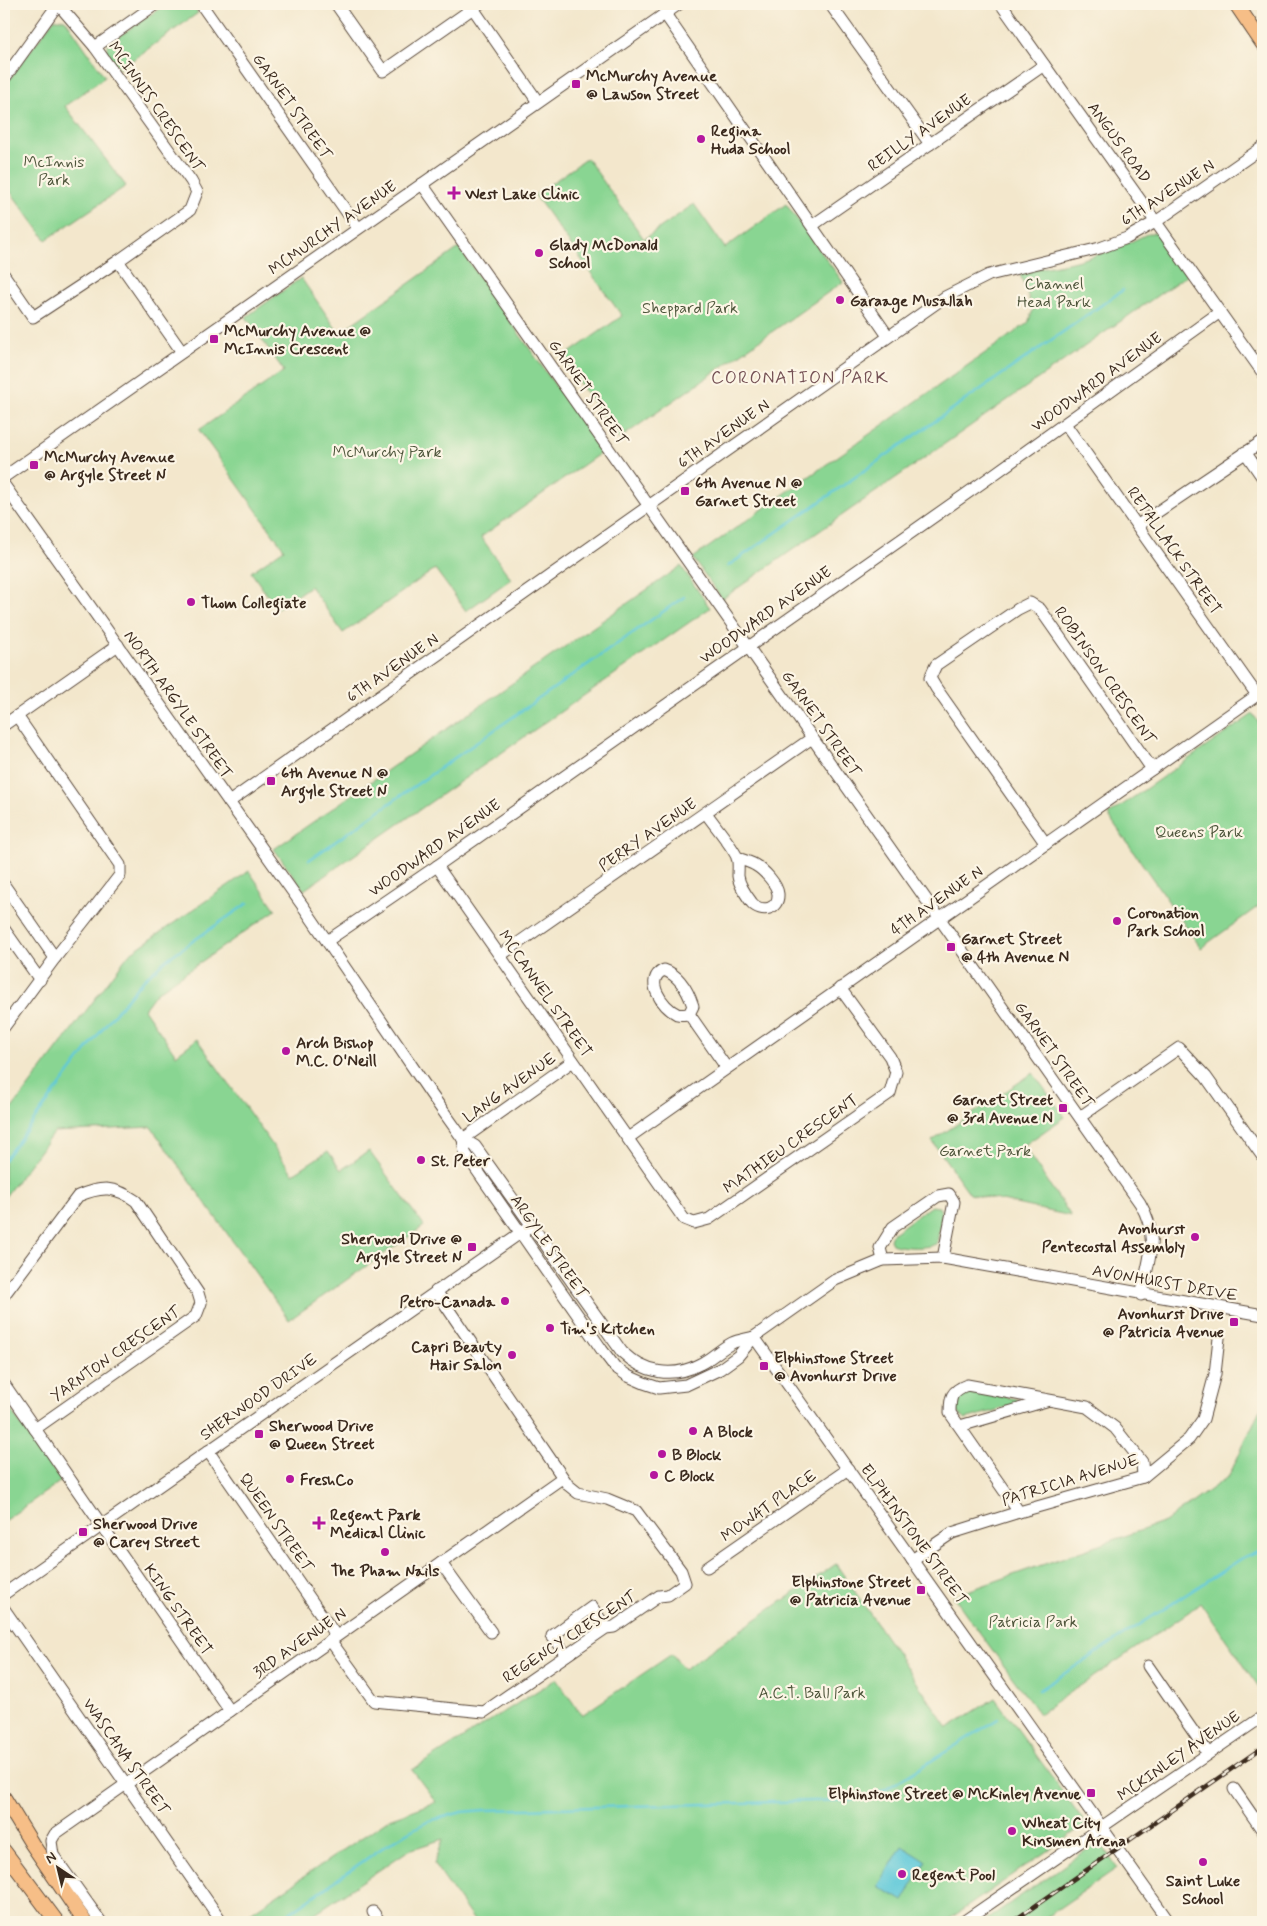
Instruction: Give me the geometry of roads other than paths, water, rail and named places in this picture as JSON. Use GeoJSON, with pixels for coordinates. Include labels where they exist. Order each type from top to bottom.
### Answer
{"type":"FeatureCollection","features":[{"type":"Feature","properties":{"kind":"main road"},"geometry":{"type":"LineString","coordinates":[[1236,4],[1263,44]]}},
{"type":"Feature","properties":{"kind":"main road"},"geometry":{"type":"LineString","coordinates":[[4,1798],[84,1922]]}},
{"type":"Feature","properties":{"kind":"main road"},"geometry":{"type":"LineString","coordinates":[[6,1855],[57,1922]]}},
{"type":"Feature","properties":{"kind":"street","name":"MCINNIS CRESCENT"},"geometry":{"type":"LineString","coordinates":[[4,79],[58,4],[95,47],[197,192],[190,210],[118,261],[33,317],[4,275]]}},
{"type":"Feature","properties":{"kind":"street"},"geometry":{"type":"LineString","coordinates":[[95,47],[156,4]]}},
{"type":"Feature","properties":{"kind":"street","name":"GARNET STREET"},"geometry":{"type":"LineString","coordinates":[[201,4],[358,228]]}},
{"type":"Feature","properties":{"kind":"street"},"geometry":{"type":"LineString","coordinates":[[336,4],[383,71],[474,5],[538,102]]}},
{"type":"Feature","properties":{"kind":"street","name":"MCMURCHY AVENUE"},"geometry":{"type":"LineString","coordinates":[[4,477],[678,4]]}},
{"type":"Feature","properties":{"kind":"street"},"geometry":{"type":"LineString","coordinates":[[830,4],[930,144]]}},
{"type":"Feature","properties":{"kind":"street","name":"ANGUS ROAD"},"geometry":{"type":"LineString","coordinates":[[1001,4],[1157,221],[1263,373]]}},
{"type":"Feature","properties":{"kind":"street"},"geometry":{"type":"LineString","coordinates":[[665,14],[813,225],[888,336]]}},
{"type":"Feature","properties":{"kind":"street","name":"REILLY AVENUE"},"geometry":{"type":"LineString","coordinates":[[813,225],[1044,65]]}},
{"type":"Feature","properties":{"kind":"street","name":"6TH AVENUE N"},"geometry":{"type":"LineString","coordinates":[[229,802],[945,297],[989,275],[1100,248],[1127,238],[1157,221],[1263,147]]}},
{"type":"Feature","properties":{"kind":"street","name":"GARNET STREET"},"geometry":{"type":"LineString","coordinates":[[422,184],[1140,1202],[1148,1217],[1152,1237],[1141,1295]]}},
{"type":"Feature","properties":{"kind":"street"},"geometry":{"type":"LineString","coordinates":[[118,261],[182,352]]}},
{"type":"Feature","properties":{"kind":"street","name":"WOODWARD AVENUE"},"geometry":{"type":"LineString","coordinates":[[327,941],[437,866],[748,645],[1065,424],[1220,312]]}},
{"type":"Feature","properties":{"kind":"street","name":"RETALLACK STREET"},"geometry":{"type":"LineString","coordinates":[[1065,424],[1260,693]]}},
{"type":"Feature","properties":{"kind":"street"},"geometry":{"type":"LineString","coordinates":[[1138,525],[1263,441]]}},
{"type":"Feature","properties":{"kind":"street"},"geometry":{"type":"LineString","coordinates":[[1245,452],[1263,478]]}},
{"type":"Feature","properties":{"kind":"street","name":"NORTH ARGYLE STREET"},"geometry":{"type":"LineString","coordinates":[[4,486],[327,941]]}},
{"type":"Feature","properties":{"kind":"street","name":"ROBINSON CRESCENT"},"geometry":{"type":"LineString","coordinates":[[1046,844],[936,688],[930,678],[936,665],[1030,602],[1040,609],[1152,769]]}},
{"type":"Feature","properties":{"kind":"street"},"geometry":{"type":"LineString","coordinates":[[4,725],[118,645]]}},
{"type":"Feature","properties":{"kind":"street","name":"4TH AVENUE N"},"geometry":{"type":"LineString","coordinates":[[628,1138],[726,1067],[1260,693]]}},
{"type":"Feature","properties":{"kind":"street"},"geometry":{"type":"LineString","coordinates":[[4,1027],[120,875],[120,865],[17,716]]}},
{"type":"Feature","properties":{"kind":"street","name":"PERRY AVENUE"},"geometry":{"type":"LineString","coordinates":[[501,955],[812,738]]}},
{"type":"Feature","properties":{"kind":"street"},"geometry":{"type":"LineString","coordinates":[[706,813],[737,858],[738,879],[753,904],[760,910],[768,909],[776,904],[778,895],[776,887],[766,874],[756,865],[737,858]]}},
{"type":"Feature","properties":{"kind":"street","name":"MCCANNEL STREET"},"geometry":{"type":"LineString","coordinates":[[437,866],[628,1138]]}},
{"type":"Feature","properties":{"kind":"street"},"geometry":{"type":"LineString","coordinates":[[4,885],[55,958]]}},
{"type":"Feature","properties":{"kind":"street"},"geometry":{"type":"LineString","coordinates":[[4,929],[40,980]]}},
{"type":"Feature","properties":{"kind":"street","name":"ARGYLE STREET"},"geometry":{"type":"LineString","coordinates":[[327,941],[431,1094],[463,1138],[475,1146],[622,1352],[642,1368],[656,1372]]}},
{"type":"Feature","properties":{"kind":"street","name":"MATHIEU CRESCENT"},"geometry":{"type":"LineString","coordinates":[[628,1138],[684,1219],[694,1224],[709,1219],[890,1092],[896,1072],[890,1058],[840,988]]}},
{"type":"Feature","properties":{"kind":"street"},"geometry":{"type":"LineString","coordinates":[[689,1014],[726,1067]]}},
{"type":"Feature","properties":{"kind":"street"},"geometry":{"type":"LineString","coordinates":[[1080,1117],[1179,1048],[1206,1076],[1263,1157]]}},
{"type":"Feature","properties":{"kind":"street","name":"LANG AVENUE"},"geometry":{"type":"LineString","coordinates":[[463,1138],[573,1061]]}},
{"type":"Feature","properties":{"kind":"street","name":"ARGYLE STREET"},"geometry":{"type":"LineString","coordinates":[[463,1138],[465,1153],[615,1367],[628,1376],[644,1383]]}},
{"type":"Feature","properties":{"kind":"street","name":"YARNTON CRESCENT"},"geometry":{"type":"LineString","coordinates":[[4,1295],[78,1196],[91,1190],[107,1188],[124,1193],[136,1201],[198,1293],[201,1303],[196,1316],[35,1429]]}},
{"type":"Feature","properties":{"kind":"street"},"geometry":{"type":"LineString","coordinates":[[883,1260],[880,1248],[893,1227],[938,1196],[949,1194],[954,1202],[943,1258]]}},
{"type":"Feature","properties":{"kind":"street","name":"SHERWOOD DRIVE"},"geometry":{"type":"LineString","coordinates":[[4,1594],[531,1225]]}},
{"type":"Feature","properties":{"kind":"street","name":"AVONHURST DRIVE"},"geometry":{"type":"LineString","coordinates":[[644,1383],[659,1388],[696,1382],[720,1369],[738,1356],[754,1337],[835,1280],[883,1260],[943,1258],[1141,1295],[1263,1315]]}},
{"type":"Feature","properties":{"kind":"street"},"geometry":{"type":"LineString","coordinates":[[436,1291],[556,1466],[562,1478]]}},
{"type":"Feature","properties":{"kind":"street","name":"AVONHURST DRIVE"},"geometry":{"type":"LineString","coordinates":[[656,1372],[672,1373],[686,1370],[700,1364],[733,1342],[754,1337]]}},
{"type":"Feature","properties":{"kind":"street","name":"ELPHINSTONE STREET"},"geometry":{"type":"LineString","coordinates":[[754,1337],[1170,1922]]}},
{"type":"Feature","properties":{"kind":"street","name":"PATRICIA AVENUE"},"geometry":{"type":"LineString","coordinates":[[912,1560],[952,1533],[1143,1477],[1189,1439],[1203,1419],[1214,1374],[1219,1338]]}},
{"type":"Feature","properties":{"kind":"street","name":"KING STREET"},"geometry":{"type":"LineString","coordinates":[[4,1384],[230,1711]]}},
{"type":"Feature","properties":{"kind":"street"},"geometry":{"type":"LineString","coordinates":[[1019,1512],[950,1413],[950,1399],[957,1389],[967,1385],[1087,1407],[1115,1428],[1142,1462],[1143,1477]]}},
{"type":"Feature","properties":{"kind":"street"},"geometry":{"type":"LineString","coordinates":[[960,1426],[1050,1400]]}},
{"type":"Feature","properties":{"kind":"street","name":"QUEEN STREET"},"geometry":{"type":"LineString","coordinates":[[208,1451],[333,1638]]}},
{"type":"Feature","properties":{"kind":"street","name":"MOWAT PLACE"},"geometry":{"type":"LineString","coordinates":[[707,1567],[848,1469]]}},
{"type":"Feature","properties":{"kind":"street","name":"3RD AVENUE N"},"geometry":{"type":"LineString","coordinates":[[101,1922],[53,1854],[51,1841],[55,1834],[562,1478]]}},
{"type":"Feature","properties":{"kind":"street","name":"REGENCY CRESCENT"},"geometry":{"type":"LineString","coordinates":[[333,1638],[374,1701],[484,1712],[606,1628],[614,1628],[659,1596],[668,1595],[685,1583],[682,1570],[636,1512],[607,1499],[578,1493],[562,1478]]}},
{"type":"Feature","properties":{"kind":"street"},"geometry":{"type":"LineString","coordinates":[[441,1563],[491,1632]]}},
{"type":"Feature","properties":{"kind":"street"},"geometry":{"type":"LineString","coordinates":[[566,1655],[552,1636],[592,1607],[606,1628]]}},
{"type":"Feature","properties":{"kind":"street","name":"WASCANA STREET"},"geometry":{"type":"LineString","coordinates":[[4,1609],[222,1922]]}},
{"type":"Feature","properties":{"kind":"street"},"geometry":{"type":"LineString","coordinates":[[1148,1666],[1208,1753]]}},
{"type":"Feature","properties":{"kind":"street","name":"MCKINLEY AVENUE"},"geometry":{"type":"LineString","coordinates":[[964,1922],[1262,1717]]}},
{"type":"Feature","properties":{"kind":"street"},"geometry":{"type":"LineString","coordinates":[[1234,1789],[1263,1831]]}},
{"type":"Feature","properties":{"kind":"street"},"geometry":{"type":"LineString","coordinates":[[373,1912],[380,1922]]}},
{"type":"Feature","properties":{"kind":"water","name":"Regent Pool"},"geometry":{"type":"Polygon","coordinates":[[[902,1846],[926,1861],[903,1901],[878,1886],[902,1846]]]}},
{"type":"Feature","properties":{"kind":"waterway"},"geometry":{"type":"LineString","coordinates":[[728,566],[1123,290]]}},
{"type":"Feature","properties":{"kind":"waterway"},"geometry":{"type":"LineString","coordinates":[[309,860],[684,597]]}},
{"type":"Feature","properties":{"kind":"waterway"},"geometry":{"type":"LineString","coordinates":[[4,1160],[110,1019],[144,979],[167,959],[248,903]]}},
{"type":"Feature","properties":{"kind":"waterway"},"geometry":{"type":"LineString","coordinates":[[1039,1690],[1244,1557],[1263,1549]]}},
{"type":"Feature","properties":{"kind":"waterway"},"geometry":{"type":"LineString","coordinates":[[277,1922],[379,1850],[429,1821],[462,1812],[485,1810],[851,1800],[869,1797],[885,1790],[998,1719]]}},
{"type":"Feature","properties":{"kind":"railway"},"geometry":{"type":"LineString","coordinates":[[1012,1922],[1263,1747]]}},
{"type":"Feature","properties":{"kind":"place","name":"McMurchy Avenue @ Lawson Street"},"geometry":{"type":"Point","coordinates":[576,84]}},
{"type":"Feature","properties":{"kind":"place","name":"Regina Huda School"},"geometry":{"type":"Point","coordinates":[701,139]}},
{"type":"Feature","properties":{"kind":"place","name":"West Lake Clinic"},"geometry":{"type":"Point","coordinates":[454,193]}},
{"type":"Feature","properties":{"kind":"place","name":"Glady McDonald School"},"geometry":{"type":"Point","coordinates":[539,253]}},
{"type":"Feature","properties":{"kind":"place","name":"Garaage Musallah"},"geometry":{"type":"Point","coordinates":[840,300]}},
{"type":"Feature","properties":{"kind":"place","name":"McMurchy Avenue @ McInnis Crescent"},"geometry":{"type":"Point","coordinates":[214,339]}},
{"type":"Feature","properties":{"kind":"place","name":"McMurchy Avenue @ Argyle Street N"},"geometry":{"type":"Point","coordinates":[34,465]}},
{"type":"Feature","properties":{"kind":"place","name":"6th Avenue N @ Garnet Street"},"geometry":{"type":"Point","coordinates":[685,491]}},
{"type":"Feature","properties":{"kind":"place","name":"Thom Collegiate"},"geometry":{"type":"Point","coordinates":[191,602]}},
{"type":"Feature","properties":{"kind":"place","name":"6th Avenue N @ Argyle Street N"},"geometry":{"type":"Point","coordinates":[271,781]}},
{"type":"Feature","properties":{"kind":"place","name":"Coronation Park School"},"geometry":{"type":"Point","coordinates":[1117,921]}},
{"type":"Feature","properties":{"kind":"place","name":"Garnet Street @ 4th Avenue N"},"geometry":{"type":"Point","coordinates":[951,947]}},
{"type":"Feature","properties":{"kind":"place","name":"Arch Bishop M.C. O'Neill"},"geometry":{"type":"Point","coordinates":[286,1051]}},
{"type":"Feature","properties":{"kind":"place","name":"Garnet Street @ 3rd Avenue N"},"geometry":{"type":"Point","coordinates":[1063,1108]}},
{"type":"Feature","properties":{"kind":"place","name":"St. Peter"},"geometry":{"type":"Point","coordinates":[421,1160]}},
{"type":"Feature","properties":{"kind":"place","name":"Avonhurst Pentecostal Assembly"},"geometry":{"type":"Point","coordinates":[1195,1237]}},
{"type":"Feature","properties":{"kind":"place","name":"Sherwood Drive @ Argyle Street N"},"geometry":{"type":"Point","coordinates":[472,1247]}},
{"type":"Feature","properties":{"kind":"place","name":"Petro-Canada"},"geometry":{"type":"Point","coordinates":[505,1301]}},
{"type":"Feature","properties":{"kind":"place","name":"Avonhurst Drive @ Patricia Avenue"},"geometry":{"type":"Point","coordinates":[1234,1322]}},
{"type":"Feature","properties":{"kind":"place","name":"Tim's Kitchen"},"geometry":{"type":"Point","coordinates":[550,1328]}},
{"type":"Feature","properties":{"kind":"place","name":"Capri Beauty Hair Salon"},"geometry":{"type":"Point","coordinates":[512,1355]}},
{"type":"Feature","properties":{"kind":"place","name":"Elphinstone Street @ Avonhurst Drive"},"geometry":{"type":"Point","coordinates":[764,1366]}},
{"type":"Feature","properties":{"kind":"place","name":"A Block"},"geometry":{"type":"Point","coordinates":[693,1431]}},
{"type":"Feature","properties":{"kind":"place","name":"Sherwood Drive @ Queen Street"},"geometry":{"type":"Point","coordinates":[259,1434]}},
{"type":"Feature","properties":{"kind":"place","name":"B Block"},"geometry":{"type":"Point","coordinates":[662,1454]}},
{"type":"Feature","properties":{"kind":"place","name":"C Block"},"geometry":{"type":"Point","coordinates":[654,1475]}},
{"type":"Feature","properties":{"kind":"place","name":"FreshCo"},"geometry":{"type":"Point","coordinates":[290,1479]}},
{"type":"Feature","properties":{"kind":"place","name":"Regent Park Medical Clinic"},"geometry":{"type":"Point","coordinates":[319,1523]}},
{"type":"Feature","properties":{"kind":"place","name":"Sherwood Drive @ Carey Street"},"geometry":{"type":"Point","coordinates":[83,1532]}},
{"type":"Feature","properties":{"kind":"place","name":"The Pham Nails"},"geometry":{"type":"Point","coordinates":[385,1552]}},
{"type":"Feature","properties":{"kind":"place","name":"Elphinstone Street @ Patricia Avenue"},"geometry":{"type":"Point","coordinates":[921,1590]}},
{"type":"Feature","properties":{"kind":"place","name":"Elphinstone Street @ McKinley Avenue"},"geometry":{"type":"Point","coordinates":[1091,1793]}},
{"type":"Feature","properties":{"kind":"place","name":"Wheat City Kinsmen Arena"},"geometry":{"type":"Point","coordinates":[1012,1831]}},
{"type":"Feature","properties":{"kind":"place","name":"Saint Luke School"},"geometry":{"type":"Point","coordinates":[1203,1862]}},
{"type":"Feature","properties":{"kind":"place","name":"Regent Pool"},"geometry":{"type":"Point","coordinates":[902,1874]}},
{"type":"Feature","properties":{"kind":"district","name":"CORONATION PARK"},"geometry":{"type":"Point","coordinates":[800,377]}},
{"type":"Feature","properties":{"kind":"park label","name":"McInnis Park"},"geometry":{"type":"Point","coordinates":[54,170]}},
{"type":"Feature","properties":{"kind":"park label","name":"Channel Head Park"},"geometry":{"type":"Point","coordinates":[1054,292]}},
{"type":"Feature","properties":{"kind":"park label","name":"Sheppard Park"},"geometry":{"type":"Point","coordinates":[690,307]}},
{"type":"Feature","properties":{"kind":"park label","name":"McMurchy Park"},"geometry":{"type":"Point","coordinates":[387,451]}},
{"type":"Feature","properties":{"kind":"park label","name":"Queens Park"},"geometry":{"type":"Point","coordinates":[1199,831]}},
{"type":"Feature","properties":{"kind":"park label","name":"Garnet Park"},"geometry":{"type":"Point","coordinates":[985,1150]}},
{"type":"Feature","properties":{"kind":"park label","name":"Patricia Park"},"geometry":{"type":"Point","coordinates":[1033,1621]}},
{"type":"Feature","properties":{"kind":"park label","name":"A.C.T. Ball Park"},"geometry":{"type":"Point","coordinates":[812,1692]}}]}
